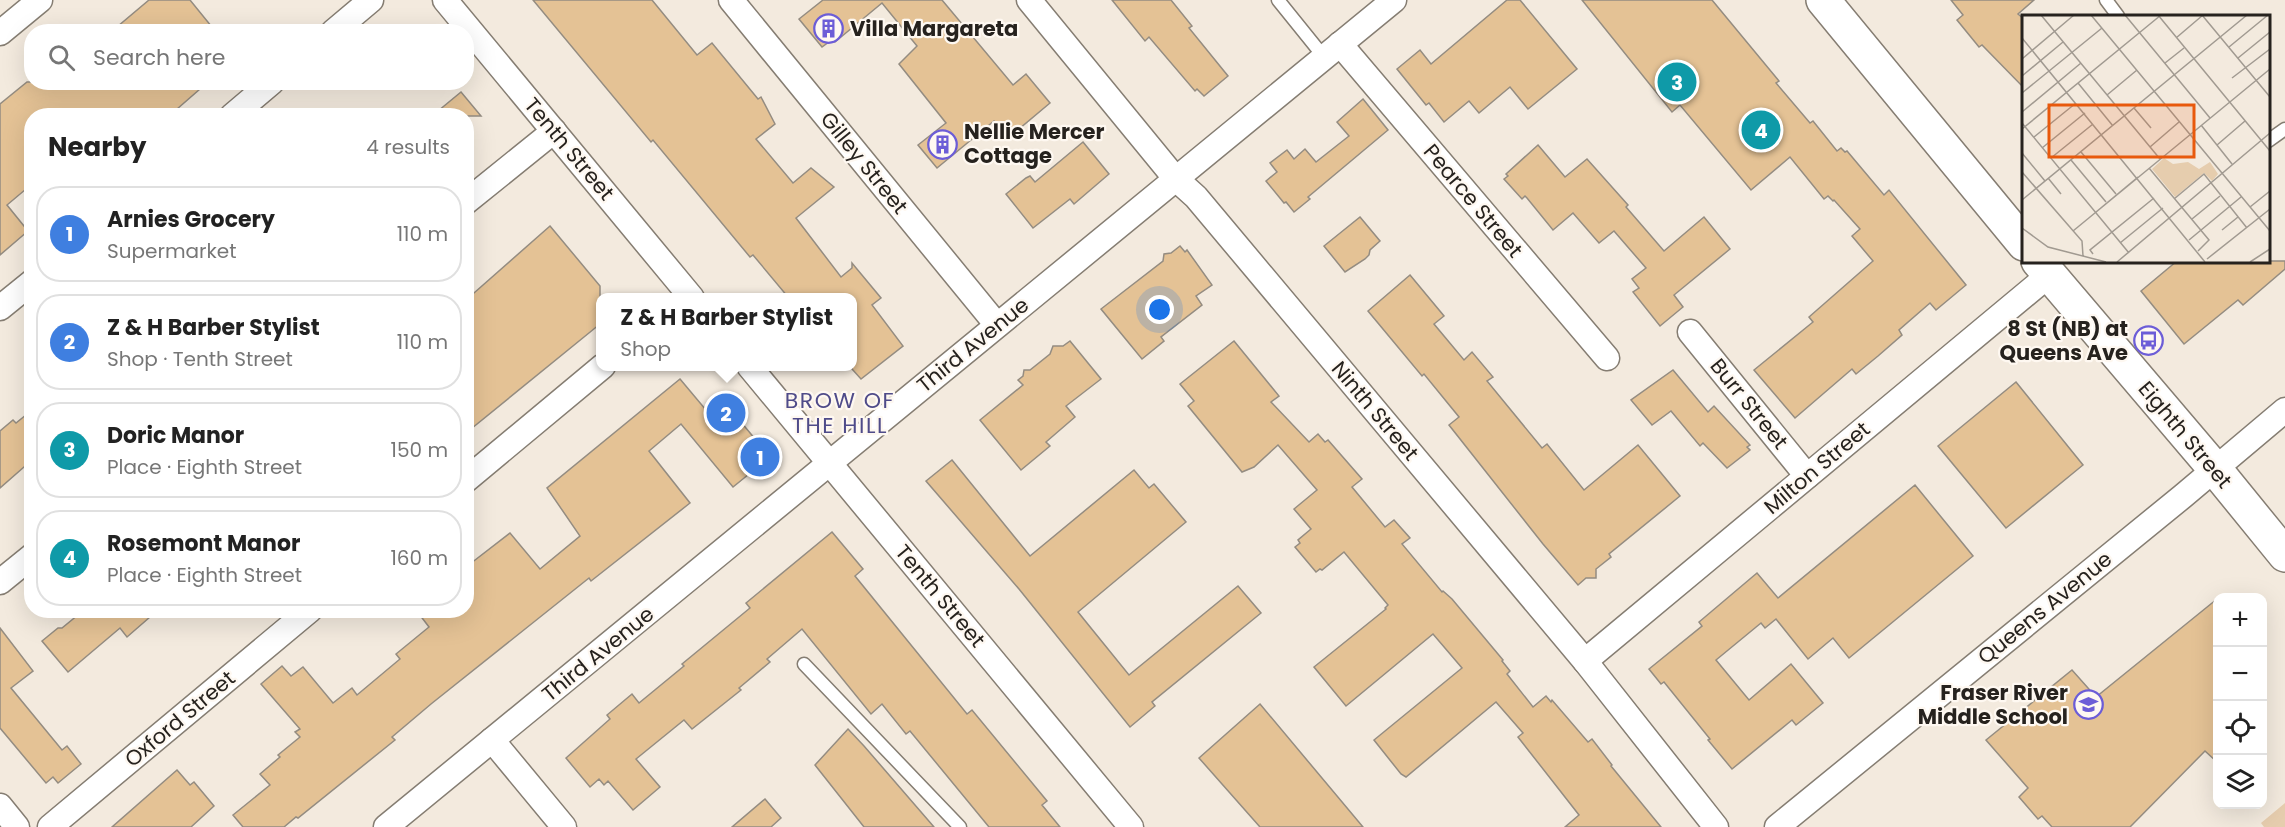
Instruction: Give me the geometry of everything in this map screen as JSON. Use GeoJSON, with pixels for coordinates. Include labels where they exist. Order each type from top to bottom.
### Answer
{"type":"FeatureCollection","features":[{"type":"Feature","properties":{"kind":"street"},"geometry":{"type":"LineString","coordinates":[[0,33],[40,0]]}},
{"type":"Feature","properties":{"kind":"street"},"geometry":{"type":"LineString","coordinates":[[342,24],[371,0]]}},
{"type":"Feature","properties":{"kind":"street","name":"Tenth Street"},"geometry":{"type":"LineString","coordinates":[[445,0],[465,24]]}},
{"type":"Feature","properties":{"kind":"street","name":"Gilley Street"},"geometry":{"type":"LineString","coordinates":[[731,0],[997,325]]}},
{"type":"Feature","properties":{"kind":"street","name":"Ninth Street"},"geometry":{"type":"LineString","coordinates":[[1029,0],[1175,178],[1196,197],[1585,661],[1716,827]]}},
{"type":"Feature","properties":{"kind":"street","name":"Third Avenue"},"geometry":{"type":"LineString","coordinates":[[386,827],[1394,0]]}},
{"type":"Feature","properties":{"kind":"street"},"geometry":{"type":"LineString","coordinates":[[1822,0],[2022,242]]}},
{"type":"Feature","properties":{"kind":"street","name":"Tenth Street"},"geometry":{"type":"LineString","coordinates":[[474,35],[686,293]]}},
{"type":"Feature","properties":{"kind":"street","name":"Pearce Street"},"geometry":{"type":"LineString","coordinates":[[1332,50],[1606,358]]}},
{"type":"Feature","properties":{"kind":"street"},"geometry":{"type":"LineString","coordinates":[[241,108],[263,90]]}},
{"type":"Feature","properties":{"kind":"street"},"geometry":{"type":"LineString","coordinates":[[474,196],[554,131]]}},
{"type":"Feature","properties":{"kind":"street","name":"Milton Street"},"geometry":{"type":"LineString","coordinates":[[1585,661],[1807,476],[2043,268]]}},
{"type":"Feature","properties":{"kind":"street","name":"Eighth Street"},"geometry":{"type":"LineString","coordinates":[[2043,268],[2215,469],[2285,555]]}},
{"type":"Feature","properties":{"kind":"street"},"geometry":{"type":"LineString","coordinates":[[0,308],[24,288]]}},
{"type":"Feature","properties":{"kind":"street","name":"Burr Street"},"geometry":{"type":"LineString","coordinates":[[1690,332],[1807,476]]}},
{"type":"Feature","properties":{"kind":"street"},"geometry":{"type":"LineString","coordinates":[[474,473],[597,371]]}},
{"type":"Feature","properties":{"kind":"street","name":"Tenth Street"},"geometry":{"type":"LineString","coordinates":[[753,371],[1131,827]]}},
{"type":"Feature","properties":{"kind":"street","name":"Queens Avenue"},"geometry":{"type":"LineString","coordinates":[[1777,827],[2285,410]]}},
{"type":"Feature","properties":{"kind":"street"},"geometry":{"type":"LineString","coordinates":[[0,582],[24,562]]}},
{"type":"Feature","properties":{"kind":"street","name":"Oxford Street"},"geometry":{"type":"LineString","coordinates":[[50,827],[300,618]]}},
{"type":"Feature","properties":{"kind":"street"},"geometry":{"type":"LineString","coordinates":[[492,740],[564,827]]}},
{"type":"Feature","properties":{"kind":"street"},"geometry":{"type":"LineString","coordinates":[[0,806],[17,827]]}},
{"type":"Feature","properties":{"kind":"lane"},"geometry":{"type":"LineString","coordinates":[[1278,0],[1332,50]]}},
{"type":"Feature","properties":{"kind":"lane"},"geometry":{"type":"LineString","coordinates":[[2106,0],[2117,15]]}},
{"type":"Feature","properties":{"kind":"lane"},"geometry":{"type":"LineString","coordinates":[[2270,140],[2285,129]]}},
{"type":"Feature","properties":{"kind":"lane"},"geometry":{"type":"LineString","coordinates":[[804,664],[960,827]]}},
{"type":"Feature","properties":{"kind":"shaded area"},"geometry":{"type":"Polygon","coordinates":[[[2285,803],[2285,827],[2264,827],[2261,823],[2285,803]]]}},
{"type":"Feature","properties":{"kind":"building"},"geometry":{"type":"Polygon","coordinates":[[[149,0],[190,0],[210,24],[120,24],[149,0]]]}},
{"type":"Feature","properties":{"kind":"building"},"geometry":{"type":"Polygon","coordinates":[[[533,0],[652,0],[697,55],[712,43],[758,99],[761,97],[775,124],[756,139],[793,183],[811,168],[834,187],[796,218],[841,277],[852,268],[852,263],[881,298],[872,305],[903,346],[861,379],[854,371],[857,371],[857,293],[785,293],[753,255],[750,257],[653,140],[651,142],[533,0]]]}},
{"type":"Feature","properties":{"kind":"building"},"geometry":{"type":"Polygon","coordinates":[[[823,0],[942,0],[1013,85],[1026,74],[1050,103],[1013,134],[1007,126],[1002,130],[994,121],[937,168],[918,145],[946,123],[899,64],[917,46],[882,3],[835,42],[833,39],[822,47],[799,19],[823,0]]]}},
{"type":"Feature","properties":{"kind":"building"},"geometry":{"type":"Polygon","coordinates":[[[1112,0],[1171,0],[1192,26],[1189,28],[1228,76],[1204,96],[1197,89],[1195,91],[1149,37],[1145,41],[1112,0]]]}},
{"type":"Feature","properties":{"kind":"building"},"geometry":{"type":"Polygon","coordinates":[[[1507,0],[1520,0],[1577,69],[1528,109],[1510,87],[1479,113],[1469,101],[1444,122],[1429,103],[1426,105],[1397,69],[1420,50],[1431,64],[1507,0]]]}},
{"type":"Feature","properties":{"kind":"building"},"geometry":{"type":"Polygon","coordinates":[[[1582,0],[1712,0],[1779,81],[1776,83],[1810,123],[1813,121],[1837,151],[1841,148],[1847,151],[1884,195],[1889,190],[1966,285],[1936,310],[1930,303],[1899,330],[1902,335],[1878,356],[1856,374],[1852,369],[1795,418],[1754,370],[1813,322],[1809,317],[1873,261],[1852,236],[1860,229],[1834,200],[1828,196],[1824,199],[1790,157],[1751,190],[1680,105],[1672,112],[1582,0]]]}},
{"type":"Feature","properties":{"kind":"building"},"geometry":{"type":"Polygon","coordinates":[[[1951,0],[2034,0],[2018,14],[2022,17],[2022,86],[1982,45],[1979,47],[1957,20],[1963,15],[1951,0]]]}},
{"type":"Feature","properties":{"kind":"building"},"geometry":{"type":"Polygon","coordinates":[[[24,84],[24,90],[199,90],[178,108],[24,108],[24,191],[7,205],[24,226],[24,234],[0,255],[0,104],[24,84]]]}},
{"type":"Feature","properties":{"kind":"building"},"geometry":{"type":"Polygon","coordinates":[[[461,92],[481,116],[474,116],[474,108],[442,108],[461,92]]]}},
{"type":"Feature","properties":{"kind":"building"},"geometry":{"type":"Polygon","coordinates":[[[1363,99],[1388,130],[1308,197],[1310,199],[1294,212],[1266,181],[1277,172],[1270,163],[1287,150],[1294,159],[1305,149],[1316,162],[1349,136],[1337,122],[1363,99]]]}},
{"type":"Feature","properties":{"kind":"building"},"geometry":{"type":"Polygon","coordinates":[[[1083,142],[1109,174],[1074,204],[1070,199],[1033,228],[1006,194],[1030,176],[1035,182],[1083,142]]]}},
{"type":"Feature","properties":{"kind":"building"},"geometry":{"type":"Polygon","coordinates":[[[1538,145],[1565,177],[1587,159],[1628,205],[1626,207],[1664,251],[1704,217],[1730,249],[1674,295],[1683,307],[1660,326],[1633,292],[1639,288],[1632,279],[1646,268],[1614,231],[1599,243],[1573,213],[1553,230],[1527,198],[1525,196],[1522,199],[1504,179],[1508,176],[1506,174],[1538,145]]]}},
{"type":"Feature","properties":{"kind":"building"},"geometry":{"type":"Polygon","coordinates":[[[1360,217],[1380,241],[1370,250],[1365,259],[1345,272],[1324,246],[1360,217]]]}},
{"type":"Feature","properties":{"kind":"building"},"geometry":{"type":"Polygon","coordinates":[[[550,226],[600,286],[600,293],[596,293],[596,327],[474,426],[474,293],[550,226]]]}},
{"type":"Feature","properties":{"kind":"building"},"geometry":{"type":"Polygon","coordinates":[[[1180,246],[1185,252],[1187,250],[1212,285],[1196,296],[1202,305],[1161,337],[1164,341],[1142,359],[1101,309],[1163,261],[1164,254],[1171,253],[1180,246]]]}},
{"type":"Feature","properties":{"kind":"building"},"geometry":{"type":"Polygon","coordinates":[[[2285,261],[2285,269],[2243,305],[2238,300],[2184,344],[2141,291],[2176,262],[2285,261]]]}},
{"type":"Feature","properties":{"kind":"building"},"geometry":{"type":"Polygon","coordinates":[[[1410,275],[1444,316],[1434,324],[1464,360],[1472,352],[1493,377],[1487,381],[1542,448],[1547,444],[1584,490],[1638,445],[1680,496],[1609,554],[1611,557],[1596,569],[1596,578],[1586,578],[1578,585],[1449,425],[1459,417],[1368,311],[1410,275]]]}},
{"type":"Feature","properties":{"kind":"building"},"geometry":{"type":"Polygon","coordinates":[[[1070,341],[1101,379],[1066,406],[1075,417],[1046,442],[1050,446],[1021,470],[980,420],[1023,385],[1018,380],[1023,376],[1024,370],[1030,370],[1050,354],[1053,346],[1063,346],[1070,341]]]}},
{"type":"Feature","properties":{"kind":"building"},"geometry":{"type":"Polygon","coordinates":[[[1234,341],[1279,396],[1271,402],[1309,442],[1318,434],[1325,442],[1328,440],[1362,479],[1352,487],[1385,527],[1394,520],[1410,538],[1402,544],[1503,660],[1510,671],[1507,674],[1533,707],[1546,696],[1551,702],[1552,700],[1588,742],[1592,739],[1661,827],[1565,827],[1579,815],[1518,737],[1523,733],[1496,702],[1406,777],[1401,774],[1374,740],[1462,668],[1433,634],[1346,706],[1314,667],[1388,605],[1344,552],[1322,570],[1316,572],[1295,547],[1300,543],[1298,540],[1311,529],[1294,509],[1317,490],[1278,445],[1254,467],[1242,472],[1188,406],[1194,401],[1180,384],[1234,341]]]}},
{"type":"Feature","properties":{"kind":"building"},"geometry":{"type":"Polygon","coordinates":[[[1673,370],[1708,412],[1714,406],[1750,445],[1747,447],[1750,450],[1727,468],[1703,443],[1700,446],[1671,411],[1652,425],[1631,400],[1673,370]]]}},
{"type":"Feature","properties":{"kind":"building"},"geometry":{"type":"Polygon","coordinates":[[[680,379],[711,416],[726,404],[770,457],[733,487],[681,424],[649,451],[690,503],[591,581],[589,578],[431,704],[392,737],[395,740],[298,818],[296,817],[284,827],[243,827],[233,815],[270,785],[260,774],[300,737],[295,732],[300,729],[261,684],[282,666],[291,676],[303,667],[333,703],[352,688],[357,695],[400,659],[396,654],[429,627],[422,618],[474,618],[474,561],[510,533],[540,569],[580,536],[547,488],[680,379]]]}},
{"type":"Feature","properties":{"kind":"building"},"geometry":{"type":"Polygon","coordinates":[[[2016,382],[2083,465],[2006,528],[1938,446],[2016,382]]]}},
{"type":"Feature","properties":{"kind":"building"},"geometry":{"type":"Polygon","coordinates":[[[24,416],[24,467],[0,488],[0,431],[13,420],[16,423],[24,416]]]}},
{"type":"Feature","properties":{"kind":"building"},"geometry":{"type":"Polygon","coordinates":[[[952,460],[1030,556],[1134,470],[1149,488],[1154,484],[1186,522],[1078,612],[1129,675],[1238,586],[1261,613],[1152,702],[1155,706],[1130,727],[1019,589],[926,481],[952,460]]]}},
{"type":"Feature","properties":{"kind":"building"},"geometry":{"type":"Polygon","coordinates":[[[1915,485],[1973,556],[1849,658],[1833,638],[1808,659],[1776,619],[1765,628],[1761,623],[1716,660],[1749,700],[1791,664],[1823,703],[1796,725],[1792,720],[1732,769],[1664,682],[1661,684],[1649,669],[1702,626],[1699,622],[1757,573],[1778,598],[1915,485]]]}},
{"type":"Feature","properties":{"kind":"building"},"geometry":{"type":"Polygon","coordinates":[[[832,532],[863,569],[855,576],[967,714],[972,710],[1047,801],[1042,805],[1060,827],[989,827],[910,731],[906,734],[882,704],[871,714],[802,629],[767,659],[770,662],[739,688],[741,690],[692,729],[684,720],[636,759],[660,787],[633,810],[608,781],[604,785],[599,779],[590,787],[566,758],[610,719],[607,715],[632,694],[639,703],[684,666],[682,664],[750,608],[746,603],[832,532]]]}},
{"type":"Feature","properties":{"kind":"building"},"geometry":{"type":"Polygon","coordinates":[[[2213,602],[2213,758],[2205,751],[2130,827],[2052,827],[2042,816],[2038,819],[2019,797],[2028,788],[1986,740],[2072,670],[2096,697],[2213,602]]]}},
{"type":"Feature","properties":{"kind":"building"},"geometry":{"type":"Polygon","coordinates":[[[74,618],[149,618],[127,637],[120,628],[68,672],[42,641],[58,628],[62,628],[74,618]]]}},
{"type":"Feature","properties":{"kind":"building"},"geometry":{"type":"Polygon","coordinates":[[[0,628],[33,671],[11,688],[62,750],[67,746],[81,764],[58,783],[53,777],[46,783],[0,728],[0,628]]]}},
{"type":"Feature","properties":{"kind":"building"},"geometry":{"type":"Polygon","coordinates":[[[1260,704],[1363,827],[1260,827],[1199,758],[1260,704]]]}},
{"type":"Feature","properties":{"kind":"building"},"geometry":{"type":"Polygon","coordinates":[[[848,729],[934,827],[864,827],[815,765],[848,729]]]}},
{"type":"Feature","properties":{"kind":"building"},"geometry":{"type":"Polygon","coordinates":[[[177,770],[190,785],[194,782],[214,806],[191,827],[112,827],[177,770]]]}},
{"type":"Feature","properties":{"kind":"building"},"geometry":{"type":"Polygon","coordinates":[[[765,799],[781,818],[771,827],[732,827],[765,799]]]}},
{"type":"Feature","properties":{"kind":"place","name":"Villa Margareta"},"geometry":{"type":"Point","coordinates":[829,29]}},
{"type":"Feature","properties":{"kind":"place","name":"Doric Manor"},"geometry":{"type":"Point","coordinates":[1677,82]}},
{"type":"Feature","properties":{"kind":"place","name":"Rosemont Manor"},"geometry":{"type":"Point","coordinates":[1761,130]}},
{"type":"Feature","properties":{"kind":"place","name":"Nellie Mercer Cottage"},"geometry":{"type":"Point","coordinates":[943,144]}},
{"type":"Feature","properties":{"kind":"place","name":"8 St (NB) at Queens Ave"},"geometry":{"type":"Point","coordinates":[2149,341]}},
{"type":"Feature","properties":{"kind":"place","name":"Z & H Barber Stylist"},"geometry":{"type":"Point","coordinates":[726,413]}},
{"type":"Feature","properties":{"kind":"place","name":"Arnies Grocery"},"geometry":{"type":"Point","coordinates":[760,457]}},
{"type":"Feature","properties":{"kind":"place","name":"Fraser River Middle School"},"geometry":{"type":"Point","coordinates":[2089,705]}},
{"type":"Feature","properties":{"kind":"district","name":"BROW OF THE HILL"},"geometry":{"type":"Point","coordinates":[840,413]}}]}
